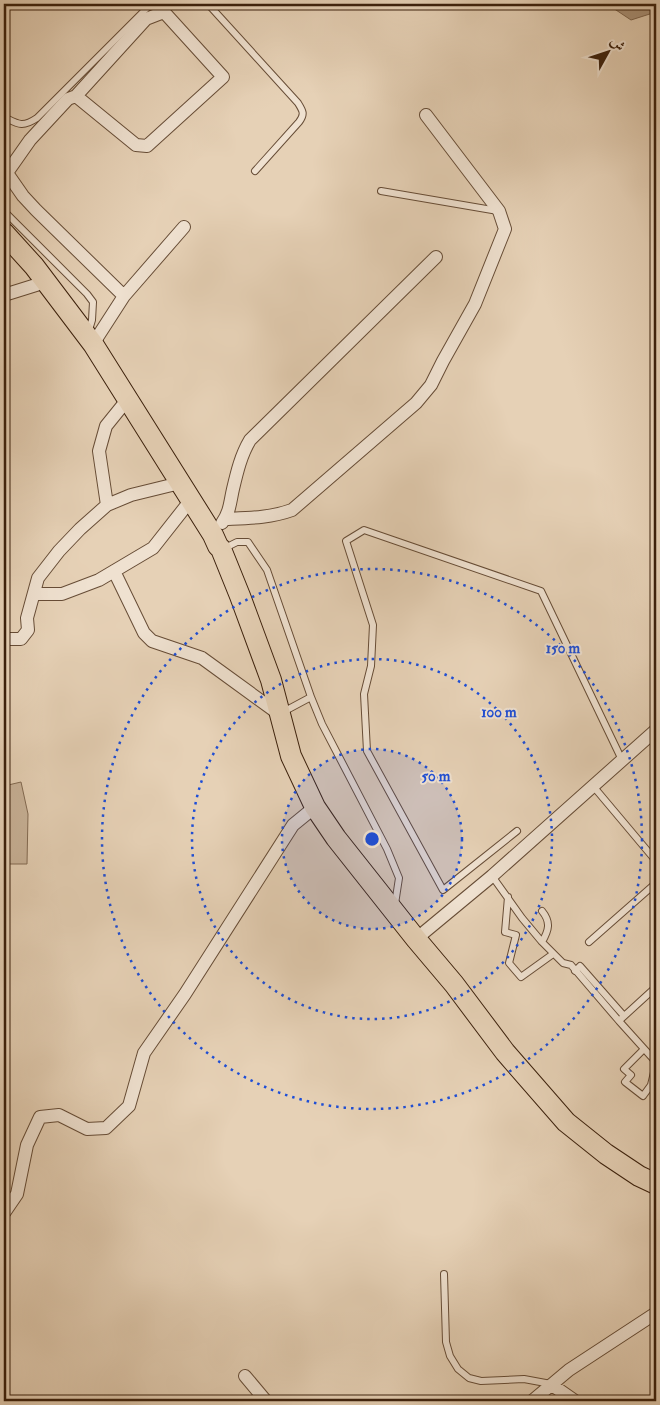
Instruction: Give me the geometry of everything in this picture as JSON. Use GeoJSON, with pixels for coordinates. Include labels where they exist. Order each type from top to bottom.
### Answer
{"type":"FeatureCollection","features":[{"type":"Feature","properties":{"kind":"main road"},"geometry":{"type":"LineString","coordinates":[[4,233],[46,281],[90,340],[217,542],[265,664],[292,756],[315,807],[336,838],[454,984],[505,1052],[566,1122],[606,1154],[656,1184]]}},
{"type":"Feature","properties":{"kind":"street"},"geometry":{"type":"LineString","coordinates":[[76,96],[136,145],[147,146],[224,77],[164,12],[146,20],[76,96],[68,100],[30,140],[5,176],[36,210],[124,296]]}},
{"type":"Feature","properties":{"kind":"street"},"geometry":{"type":"LineString","coordinates":[[225,519],[278,515],[292,510],[416,402],[431,385],[476,304],[504,229],[499,211],[426,115]]}},
{"type":"Feature","properties":{"kind":"street"},"geometry":{"type":"LineString","coordinates":[[90,340],[124,296],[184,227]]}},
{"type":"Feature","properties":{"kind":"street"},"geometry":{"type":"LineString","coordinates":[[217,542],[231,502],[232,491],[243,451],[250,440],[436,257]]}},
{"type":"Feature","properties":{"kind":"street"},"geometry":{"type":"LineString","coordinates":[[4,294],[46,281]]}},
{"type":"Feature","properties":{"kind":"street"},"geometry":{"type":"LineString","coordinates":[[107,505],[99,451],[106,426],[127,400]]}},
{"type":"Feature","properties":{"kind":"street"},"geometry":{"type":"LineString","coordinates":[[4,639],[21,639],[28,630],[27,618],[38,578],[80,529],[107,505],[131,495],[180,483]]}},
{"type":"Feature","properties":{"kind":"street"},"geometry":{"type":"LineString","coordinates":[[34,594],[62,594],[99,580],[153,548],[190,501]]}},
{"type":"Feature","properties":{"kind":"street"},"geometry":{"type":"LineString","coordinates":[[114,571],[144,633],[152,641],[202,658],[279,714]]}},
{"type":"Feature","properties":{"kind":"street"},"geometry":{"type":"LineString","coordinates":[[416,939],[492,876],[656,730]]}},
{"type":"Feature","properties":{"kind":"street"},"geometry":{"type":"LineString","coordinates":[[4,1213],[17,1194],[27,1144],[40,1117],[59,1115],[87,1129],[106,1128],[129,1106],[144,1052],[185,994],[293,825],[315,807]]}},
{"type":"Feature","properties":{"kind":"street"},"geometry":{"type":"LineString","coordinates":[[532,1401],[569,1370],[656,1313]]}},
{"type":"Feature","properties":{"kind":"street"},"geometry":{"type":"LineString","coordinates":[[245,1376],[266,1401]]}},
{"type":"Feature","properties":{"kind":"street"},"geometry":{"type":"LineString","coordinates":[[552,1385],[575,1401]]}},
{"type":"Feature","properties":{"kind":"lane"},"geometry":{"type":"LineString","coordinates":[[4,117],[21,125],[30,123],[37,118],[151,4]]}},
{"type":"Feature","properties":{"kind":"lane"},"geometry":{"type":"LineString","coordinates":[[208,4],[304,111],[299,122],[255,171]]}},
{"type":"Feature","properties":{"kind":"lane"},"geometry":{"type":"LineString","coordinates":[[381,191],[499,211]]}},
{"type":"Feature","properties":{"kind":"lane"},"geometry":{"type":"LineString","coordinates":[[4,211],[93,302],[90,340]]}},
{"type":"Feature","properties":{"kind":"lane"},"geometry":{"type":"LineString","coordinates":[[517,831],[443,890],[366,751],[364,694],[371,666],[373,625],[346,541],[364,530],[541,591],[622,760]]}},
{"type":"Feature","properties":{"kind":"lane"},"geometry":{"type":"LineString","coordinates":[[217,542],[248,542],[267,570],[322,724],[387,849],[399,878],[394,911]]}},
{"type":"Feature","properties":{"kind":"lane"},"geometry":{"type":"LineString","coordinates":[[279,714],[311,697]]}},
{"type":"Feature","properties":{"kind":"lane"},"geometry":{"type":"LineString","coordinates":[[593,786],[656,861]]}},
{"type":"Feature","properties":{"kind":"lane"},"geometry":{"type":"LineString","coordinates":[[492,876],[542,942],[563,963],[571,965],[619,1022],[644,1049],[656,1063],[651,1085],[643,1096],[625,1082],[631,1075],[624,1068],[644,1049]]}},
{"type":"Feature","properties":{"kind":"lane"},"geometry":{"type":"LineString","coordinates":[[589,942],[656,883]]}},
{"type":"Feature","properties":{"kind":"lane"},"geometry":{"type":"LineString","coordinates":[[508,897],[505,932],[516,935],[509,963],[521,977],[553,954]]}},
{"type":"Feature","properties":{"kind":"lane"},"geometry":{"type":"LineString","coordinates":[[542,911],[547,918],[548,924],[546,935],[542,942]]}},
{"type":"Feature","properties":{"kind":"lane"},"geometry":{"type":"LineString","coordinates":[[575,970],[580,966],[624,1016]]}},
{"type":"Feature","properties":{"kind":"lane"},"geometry":{"type":"LineString","coordinates":[[619,1022],[656,987]]}},
{"type":"Feature","properties":{"kind":"lane"},"geometry":{"type":"LineString","coordinates":[[444,1274],[446,1342],[450,1356],[458,1369],[469,1378],[481,1381],[524,1379],[552,1385]]}},
{"type":"Feature","properties":{"kind":"shaded area"},"geometry":{"type":"Polygon","coordinates":[[[607,4],[656,4],[656,12],[631,20],[607,4]]]}},
{"type":"Feature","properties":{"kind":"shaded area"},"geometry":{"type":"Polygon","coordinates":[[[21,782],[28,814],[27,864],[4,864],[4,786],[21,782]]]}}]}
